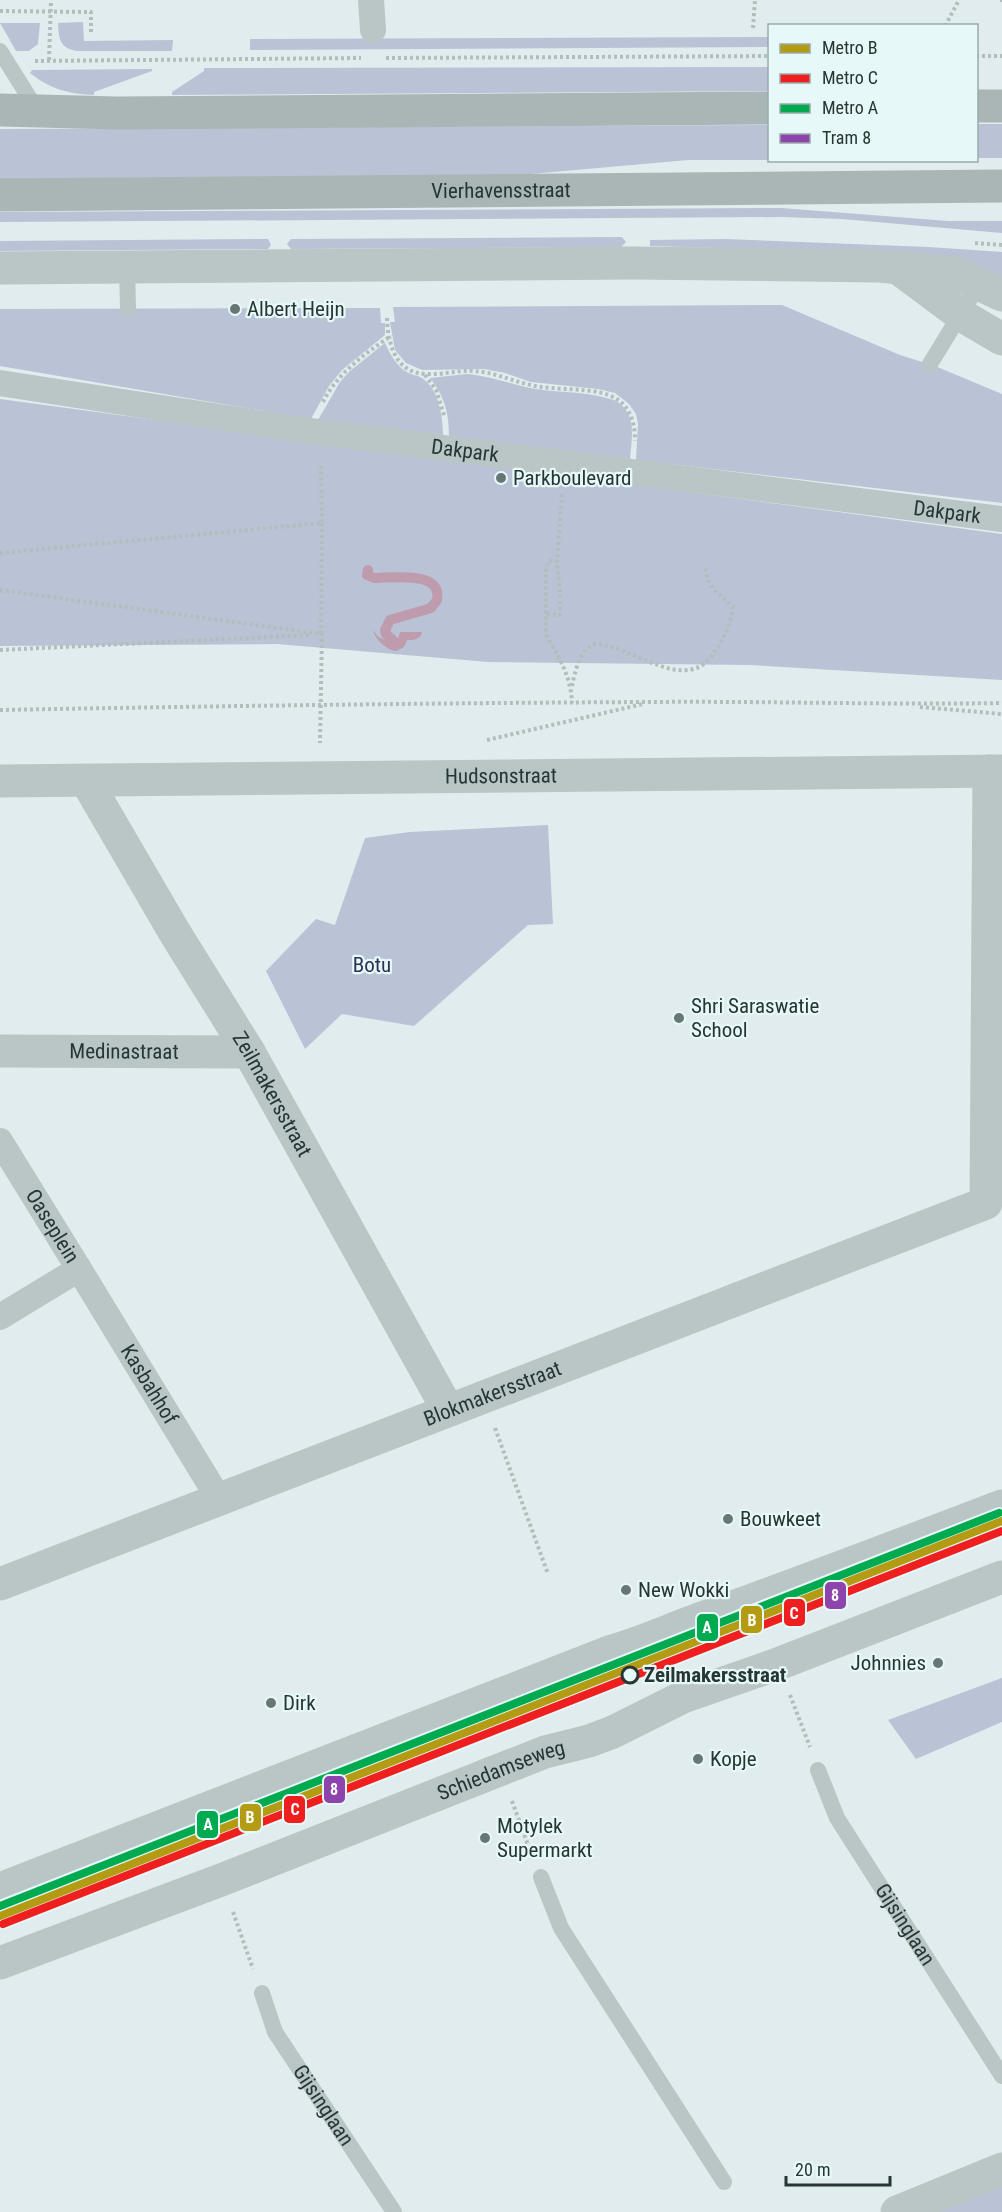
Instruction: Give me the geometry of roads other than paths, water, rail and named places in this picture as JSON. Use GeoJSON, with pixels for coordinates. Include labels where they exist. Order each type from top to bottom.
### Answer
{"type":"FeatureCollection","features":[{"type":"Feature","properties":{"kind":"main road"},"geometry":{"type":"LineString","coordinates":[[978,106],[1002,106]]}},
{"type":"Feature","properties":{"kind":"main road"},"geometry":{"type":"LineString","coordinates":[[0,110],[129,113],[768,108]]}},
{"type":"Feature","properties":{"kind":"main road","name":"Vierhavensstraat"},"geometry":{"type":"LineString","coordinates":[[0,195],[1002,186]]}},
{"type":"Feature","properties":{"kind":"street"},"geometry":{"type":"LineString","coordinates":[[371,0],[373,30]]}},
{"type":"Feature","properties":{"kind":"street"},"geometry":{"type":"LineString","coordinates":[[0,268],[634,263],[879,266],[955,273],[991,290]]}},
{"type":"Feature","properties":{"kind":"street"},"geometry":{"type":"LineString","coordinates":[[898,268],[961,315],[1002,339]]}},
{"type":"Feature","properties":{"kind":"street","name":"Dakpark"},"geometry":{"type":"LineString","coordinates":[[0,383],[315,432],[1002,519]]}},
{"type":"Feature","properties":{"kind":"street","name":"Hudsonstraat"},"geometry":{"type":"LineString","coordinates":[[0,781],[87,782],[995,771]]}},
{"type":"Feature","properties":{"kind":"street","name":"Blokmakersstraat"},"geometry":{"type":"LineString","coordinates":[[1,1582],[986,1203],[995,771]]}},
{"type":"Feature","properties":{"kind":"street","name":"Zeilmakersstraat"},"geometry":{"type":"LineString","coordinates":[[87,782],[175,933],[249,1052],[448,1410]]}},
{"type":"Feature","properties":{"kind":"street","name":"Medinastraat"},"geometry":{"type":"LineString","coordinates":[[0,1051],[249,1052]]}},
{"type":"Feature","properties":{"kind":"street","name":"Oaseplein"},"geometry":{"type":"LineString","coordinates":[[0,1141],[8,1171],[79,1269],[0,1317]]}},
{"type":"Feature","properties":{"kind":"street","name":"Kasbahhof"},"geometry":{"type":"LineString","coordinates":[[79,1269],[219,1499]]}},
{"type":"Feature","properties":{"kind":"street"},"geometry":{"type":"LineString","coordinates":[[0,1889],[612,1651],[792,1586],[1002,1506]]}},
{"type":"Feature","properties":{"kind":"street","name":"Schiedamseweg"},"geometry":{"type":"LineString","coordinates":[[0,1963],[221,1880],[545,1752],[579,1744],[613,1732],[684,1697],[778,1664],[1002,1577]]}},
{"type":"Feature","properties":{"kind":"street"},"geometry":{"type":"LineString","coordinates":[[897,2212],[1002,2169]]}},
{"type":"Feature","properties":{"kind":"lane"},"geometry":{"type":"LineString","coordinates":[[0,51],[37,110]]}},
{"type":"Feature","properties":{"kind":"lane"},"geometry":{"type":"LineString","coordinates":[[127,266],[128,309]]}},
{"type":"Feature","properties":{"kind":"lane"},"geometry":{"type":"LineString","coordinates":[[930,364],[961,315],[991,290]]}},
{"type":"Feature","properties":{"kind":"lane","name":"Gijsinglaan"},"geometry":{"type":"LineString","coordinates":[[818,1770],[837,1818],[1002,2076]]}},
{"type":"Feature","properties":{"kind":"lane"},"geometry":{"type":"LineString","coordinates":[[541,1877],[561,1928],[724,2182]]}},
{"type":"Feature","properties":{"kind":"lane","name":"Gijsinglaan"},"geometry":{"type":"LineString","coordinates":[[262,1993],[275,2032],[394,2212]]}},
{"type":"Feature","properties":{"kind":"waterway"},"geometry":{"type":"LineString","coordinates":[[368,570],[367,575],[374,578],[414,578],[432,584],[437,590],[437,600],[431,608],[390,620],[385,630],[395,642]]}},
{"type":"Feature","properties":{"kind":"metro line","name":"A"},"geometry":{"type":"LineString","coordinates":[[0,1906],[999,1513]]}},
{"type":"Feature","properties":{"kind":"metro line","name":"B"},"geometry":{"type":"LineString","coordinates":[[0,1916],[1002,1521]]}},
{"type":"Feature","properties":{"kind":"metro line","name":"C"},"geometry":{"type":"LineString","coordinates":[[3,1924],[1002,1531]]}},
{"type":"Feature","properties":{"kind":"tram line","name":"8"},"geometry":{"type":"LineString","coordinates":[[0,1919],[1002,1531]]}},
{"type":"Feature","properties":{"kind":"place","name":"Albert Heijn"},"geometry":{"type":"Point","coordinates":[235,309]}},
{"type":"Feature","properties":{"kind":"place","name":"Parkboulevard"},"geometry":{"type":"Point","coordinates":[501,478]}},
{"type":"Feature","properties":{"kind":"place","name":"Shri Saraswatie School"},"geometry":{"type":"Point","coordinates":[679,1018]}},
{"type":"Feature","properties":{"kind":"place","name":"Bouwkeet"},"geometry":{"type":"Point","coordinates":[728,1519]}},
{"type":"Feature","properties":{"kind":"place","name":"New Wokki"},"geometry":{"type":"Point","coordinates":[626,1590]}},
{"type":"Feature","properties":{"kind":"place","name":"Johnnies"},"geometry":{"type":"Point","coordinates":[938,1663]}},
{"type":"Feature","properties":{"kind":"place","name":"Zeilmakersstraat"},"geometry":{"type":"Point","coordinates":[630,1675]}},
{"type":"Feature","properties":{"kind":"place","name":"Dirk"},"geometry":{"type":"Point","coordinates":[271,1703]}},
{"type":"Feature","properties":{"kind":"place","name":"Kopje"},"geometry":{"type":"Point","coordinates":[698,1759]}},
{"type":"Feature","properties":{"kind":"place","name":"Motylek Supermarkt"},"geometry":{"type":"Point","coordinates":[485,1838]}},
{"type":"Feature","properties":{"kind":"park label","name":"Botu"},"geometry":{"type":"Point","coordinates":[372,965]}}]}
